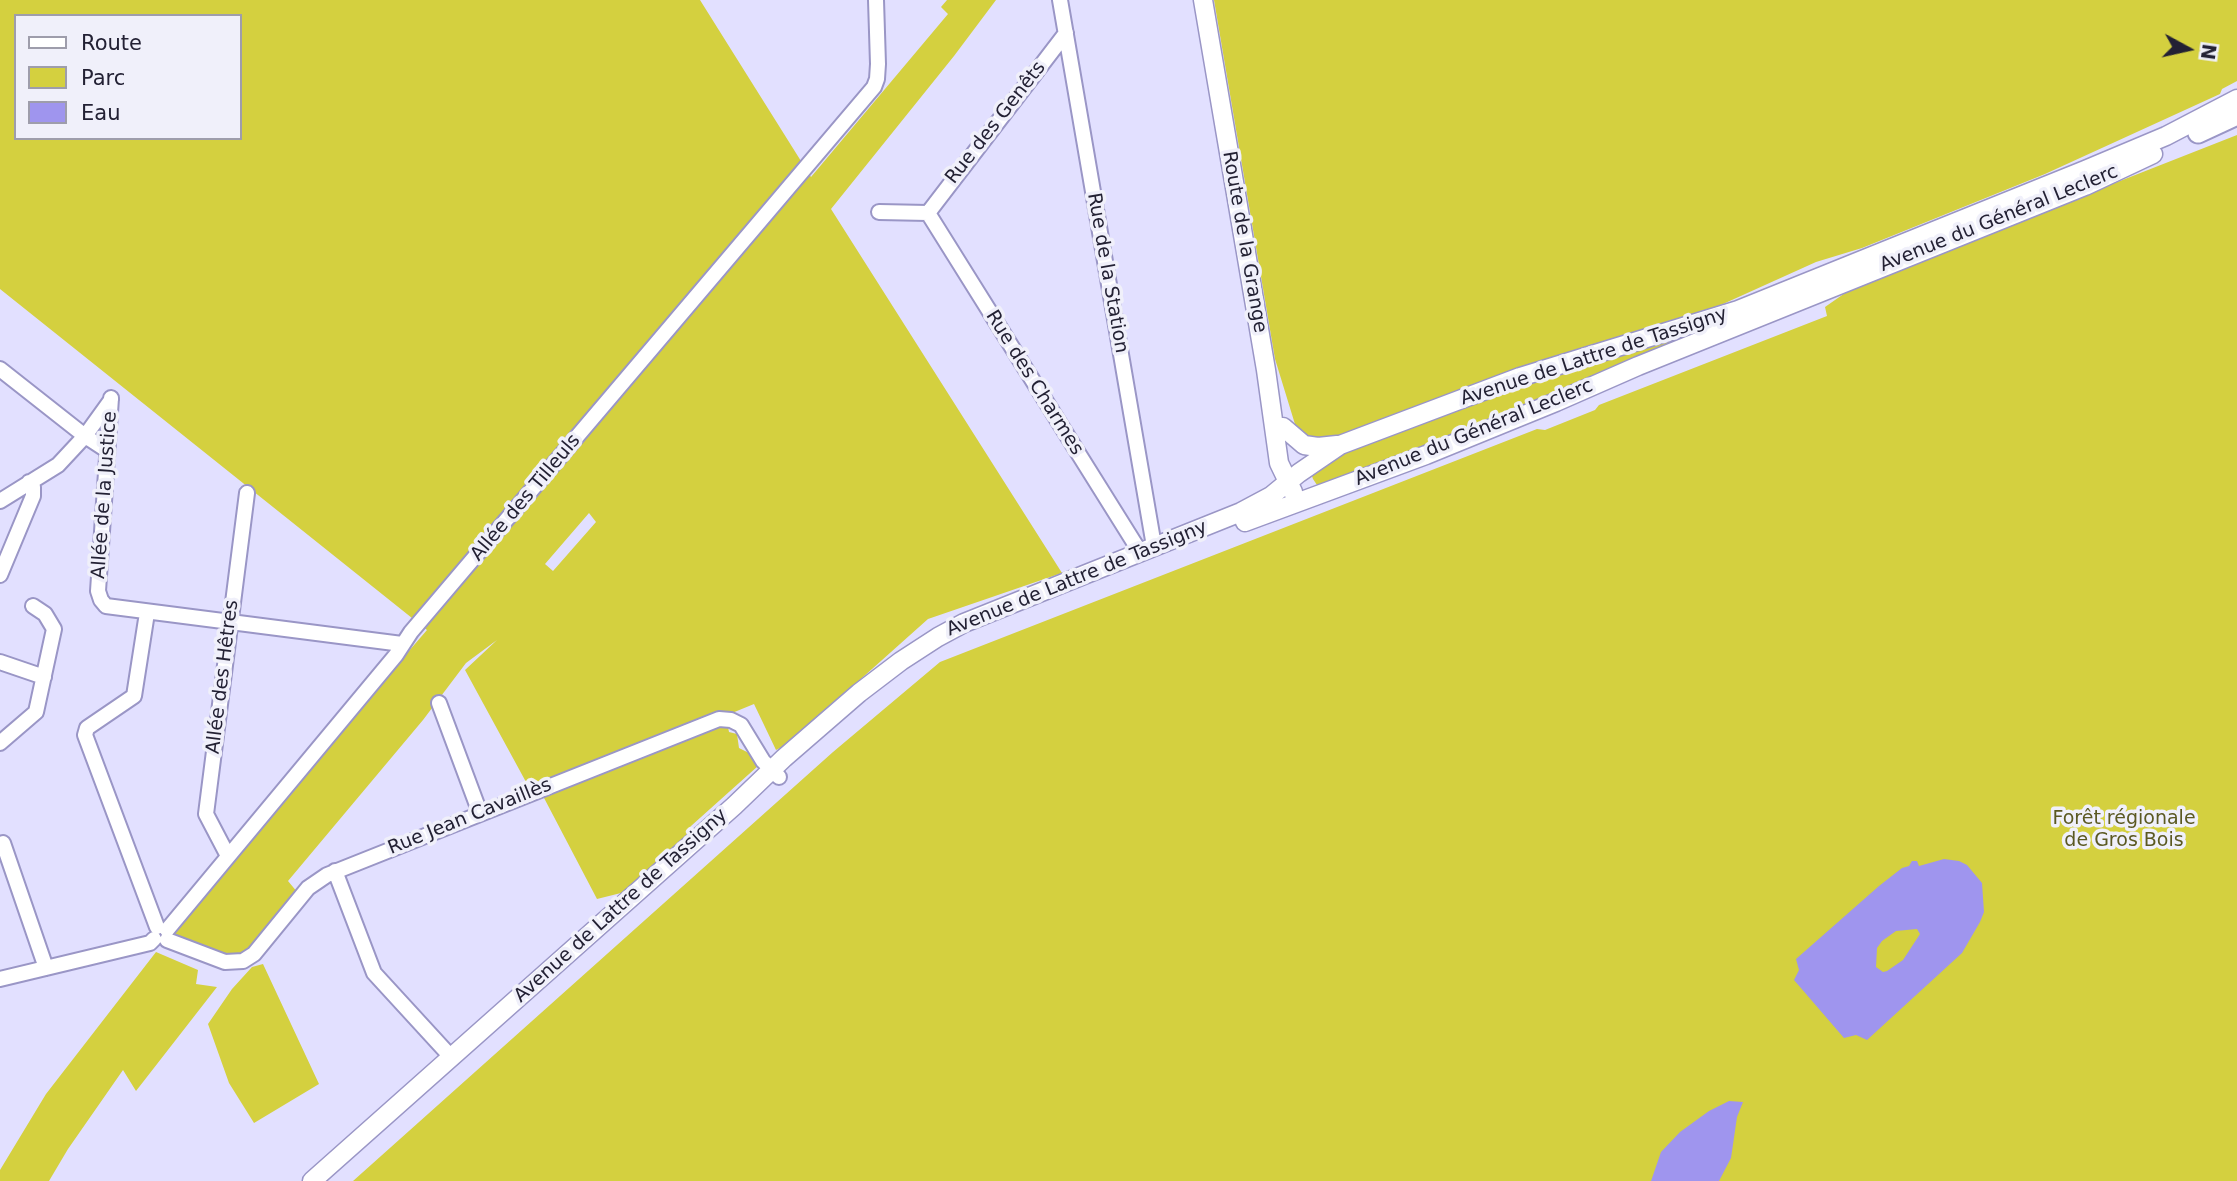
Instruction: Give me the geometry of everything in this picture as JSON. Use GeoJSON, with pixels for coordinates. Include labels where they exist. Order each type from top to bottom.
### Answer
{"type":"FeatureCollection","features":[{"type":"Feature","properties":{"kind":"highway"},"geometry":{"type":"LineString","coordinates":[[2198,132],[2237,115]]}},
{"type":"Feature","properties":{"kind":"main road","name":"Route de la Grange"},"geometry":{"type":"LineString","coordinates":[[1203,0],[1266,370],[1278,428],[1285,442],[1294,478]]}},
{"type":"Feature","properties":{"kind":"main road","name":"Route de la Grange"},"geometry":{"type":"LineString","coordinates":[[1211,0],[1259,298],[1278,428],[1279,463],[1294,478]]}},
{"type":"Feature","properties":{"kind":"main road","name":"Avenue du Général Leclerc"},"geometry":{"type":"LineString","coordinates":[[1982,212],[2166,136],[2237,99]]}},
{"type":"Feature","properties":{"kind":"main road","name":"Avenue du Général Leclerc"},"geometry":{"type":"LineString","coordinates":[[775,774],[879,688],[954,637],[1305,499],[1426,455],[1651,360],[2085,186],[2198,132],[2237,123]]}},
{"type":"Feature","properties":{"kind":"main road","name":"Avenue de Lattre de Tassigny"},"geometry":{"type":"LineString","coordinates":[[312,1181],[775,774],[859,693],[938,637],[964,623],[1241,512],[1271,496],[1340,445],[1520,377],[1738,310],[1982,212]]}},
{"type":"Feature","properties":{"kind":"main road"},"geometry":{"type":"LineString","coordinates":[[1278,428],[1304,445],[1340,445]]}},
{"type":"Feature","properties":{"kind":"main road"},"geometry":{"type":"LineString","coordinates":[[1271,496],[1279,463]]}},
{"type":"Feature","properties":{"kind":"main road"},"geometry":{"type":"LineString","coordinates":[[1294,478],[1305,499]]}},
{"type":"Feature","properties":{"kind":"main road"},"geometry":{"type":"LineString","coordinates":[[326,1181],[775,774]]}},
{"type":"Feature","properties":{"kind":"street","name":"Allée des Tilleuls"},"geometry":{"type":"LineString","coordinates":[[161,934],[874,87],[878,64],[876,0]]}},
{"type":"Feature","properties":{"kind":"street","name":"Rue de la Station"},"geometry":{"type":"LineString","coordinates":[[1060,0],[1147,549]]}},
{"type":"Feature","properties":{"kind":"street","name":"Rue des Genêts"},"geometry":{"type":"LineString","coordinates":[[928,213],[1066,33]]}},
{"type":"Feature","properties":{"kind":"street"},"geometry":{"type":"LineString","coordinates":[[879,212],[928,213]]}},
{"type":"Feature","properties":{"kind":"street","name":"Rue des Charmes"},"geometry":{"type":"LineString","coordinates":[[928,213],[1147,549]]}},
{"type":"Feature","properties":{"kind":"street"},"geometry":{"type":"LineString","coordinates":[[0,369],[108,451]]}},
{"type":"Feature","properties":{"kind":"street","name":"Allée de la Justice"},"geometry":{"type":"LineString","coordinates":[[85,436],[111,398],[98,591],[100,600],[106,606],[147,613]]}},
{"type":"Feature","properties":{"kind":"street"},"geometry":{"type":"LineString","coordinates":[[0,501],[58,465],[85,436]]}},
{"type":"Feature","properties":{"kind":"street"},"geometry":{"type":"LineString","coordinates":[[0,575],[33,496],[33,487],[29,482]]}},
{"type":"Feature","properties":{"kind":"street","name":"Allée des Hêtres"},"geometry":{"type":"LineString","coordinates":[[228,856],[205,814],[247,493]]}},
{"type":"Feature","properties":{"kind":"street"},"geometry":{"type":"LineString","coordinates":[[0,743],[35,715],[54,629],[45,614],[33,606]]}},
{"type":"Feature","properties":{"kind":"street"},"geometry":{"type":"LineString","coordinates":[[0,979],[150,943],[161,934],[85,735],[87,728],[134,696],[147,613],[402,645]]}},
{"type":"Feature","properties":{"kind":"street"},"geometry":{"type":"LineString","coordinates":[[0,662],[44,677]]}},
{"type":"Feature","properties":{"kind":"street"},"geometry":{"type":"LineString","coordinates":[[439,703],[480,813]]}},
{"type":"Feature","properties":{"kind":"street","name":"Rue Jean Cavaillès"},"geometry":{"type":"LineString","coordinates":[[161,934],[225,962],[243,961],[254,954],[312,884],[335,871],[719,719],[731,720],[741,725],[755,750],[775,774]]}},
{"type":"Feature","properties":{"kind":"street"},"geometry":{"type":"LineString","coordinates":[[4,843],[46,968]]}},
{"type":"Feature","properties":{"kind":"street"},"geometry":{"type":"LineString","coordinates":[[335,871],[374,973],[452,1058]]}},
{"type":"Feature","properties":{"kind":"green space"},"geometry":{"type":"Polygon","coordinates":[[[0,0],[700,0],[811,177],[948,14],[941,7],[947,0],[996,0],[831,209],[1062,573],[928,619],[788,744],[776,750],[754,704],[732,713],[727,722],[729,732],[737,734],[739,748],[749,753],[758,766],[691,826],[683,841],[629,891],[597,899],[543,796],[532,793],[465,670],[497,640],[466,663],[423,720],[288,881],[298,893],[257,945],[235,959],[175,939],[173,931],[294,791],[346,724],[427,630],[0,289],[0,0]],[[589,513],[545,564],[553,571],[596,522],[589,513]]]}},
{"type":"Feature","properties":{"kind":"green space"},"geometry":{"type":"Polygon","coordinates":[[[1214,0],[2237,0],[2237,81],[2222,89],[2220,94],[2045,174],[1862,248],[1816,262],[1723,304],[1331,438],[1309,440],[1298,434],[1275,359],[1214,0]]]}},
{"type":"Feature","properties":{"kind":"green space","name":"Forêt régionale de Gros Bois"},"geometry":{"type":"Polygon","coordinates":[[[2237,135],[2237,1181],[353,1181],[833,752],[940,662],[1537,429],[1545,430],[1595,410],[1599,405],[1827,316],[1825,307],[1858,284],[2237,135]]]}},
{"type":"Feature","properties":{"kind":"green space"},"geometry":{"type":"Polygon","coordinates":[[[1756,310],[1594,379],[1319,488],[1313,479],[1311,473],[1331,459],[1540,376],[1756,310]]]}},
{"type":"Feature","properties":{"kind":"green space"},"geometry":{"type":"Polygon","coordinates":[[[156,952],[198,970],[196,984],[217,987],[136,1091],[123,1070],[49,1181],[0,1181],[0,1170],[46,1094],[156,952]]]}},
{"type":"Feature","properties":{"kind":"green space"},"geometry":{"type":"Polygon","coordinates":[[[263,964],[319,1084],[254,1123],[229,1083],[208,1024],[232,989],[252,967],[263,964]]]}},
{"type":"Feature","properties":{"kind":"water"},"geometry":{"type":"Polygon","coordinates":[[[1944,859],[1967,865],[1982,883],[1984,912],[1980,922],[1962,953],[1867,1040],[1856,1035],[1844,1038],[1794,980],[1799,970],[1796,959],[1902,868],[1909,866],[1912,861],[1917,861],[1919,866],[1944,859]],[[1917,929],[1896,931],[1882,941],[1877,948],[1876,967],[1883,972],[1887,971],[1903,960],[1920,934],[1917,929]]]}},
{"type":"Feature","properties":{"kind":"water"},"geometry":{"type":"Polygon","coordinates":[[[1729,1101],[1743,1102],[1737,1117],[1731,1158],[1719,1181],[1651,1181],[1661,1152],[1680,1132],[1709,1111],[1729,1101]]]}}]}
